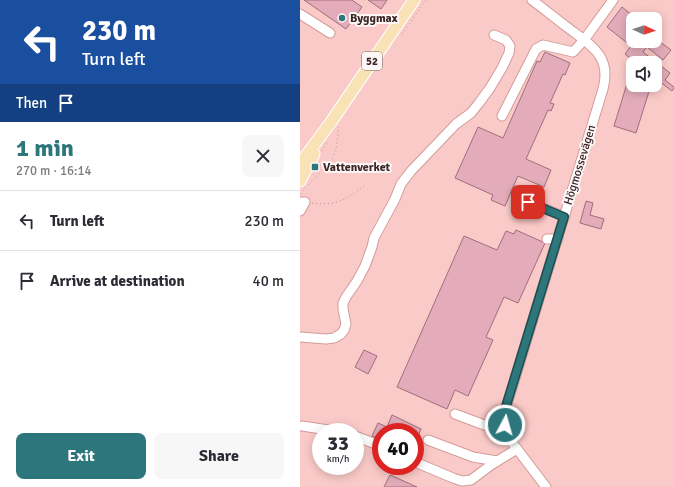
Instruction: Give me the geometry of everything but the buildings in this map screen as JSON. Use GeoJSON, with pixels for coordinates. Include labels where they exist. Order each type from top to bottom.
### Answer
{"type":"FeatureCollection","features":[{"type":"Feature","properties":{"kind":"main road","name":"52"},"geometry":{"type":"LineString","coordinates":[[300,181],[335,122],[414,0]]}},
{"type":"Feature","properties":{"kind":"main road","name":"52"},"geometry":{"type":"LineString","coordinates":[[300,164],[335,122]]}},
{"type":"Feature","properties":{"kind":"street"},"geometry":{"type":"LineString","coordinates":[[502,116],[536,49],[543,45],[573,52],[584,40],[614,0]]}},
{"type":"Feature","properties":{"kind":"street","name":"Högmossevägen"},"geometry":{"type":"LineString","coordinates":[[535,2],[594,48],[605,69],[605,81],[505,411],[505,425],[507,434],[546,487]]}},
{"type":"Feature","properties":{"kind":"street"},"geometry":{"type":"LineString","coordinates":[[300,14],[330,33]]}},
{"type":"Feature","properties":{"kind":"street"},"geometry":{"type":"LineString","coordinates":[[300,337],[326,339],[334,338],[341,334],[344,330],[346,324],[343,303],[365,266],[374,238],[395,200],[401,184],[411,171],[456,124],[480,103],[502,68],[509,53],[510,46],[506,40],[494,35]]}},
{"type":"Feature","properties":{"kind":"street"},"geometry":{"type":"LineString","coordinates":[[300,211],[302,199]]}},
{"type":"Feature","properties":{"kind":"street"},"geometry":{"type":"LineString","coordinates":[[528,202],[564,217]]}},
{"type":"Feature","properties":{"kind":"street"},"geometry":{"type":"LineString","coordinates":[[547,239],[558,240]]}},
{"type":"Feature","properties":{"kind":"street"},"geometry":{"type":"LineString","coordinates":[[455,414],[487,426],[505,425]]}},
{"type":"Feature","properties":{"kind":"street"},"geometry":{"type":"LineString","coordinates":[[302,426],[312,428]]}},
{"type":"Feature","properties":{"kind":"street"},"geometry":{"type":"LineString","coordinates":[[428,440],[473,457],[497,461]]}},
{"type":"Feature","properties":{"kind":"street"},"geometry":{"type":"LineString","coordinates":[[424,466],[465,482],[471,480],[497,461],[517,449]]}},
{"type":"Feature","properties":{"kind":"path"},"geometry":{"type":"LineString","coordinates":[[400,38],[426,0]]}},
{"type":"Feature","properties":{"kind":"path"},"geometry":{"type":"LineString","coordinates":[[335,122],[336,149],[331,162],[302,199],[316,203],[335,203],[345,200],[364,186]]}},
{"type":"Feature","properties":{"kind":"place","name":"Byggmax"},"geometry":{"type":"Point","coordinates":[342,18]}},
{"type":"Feature","properties":{"kind":"place","name":"Vattenverket"},"geometry":{"type":"Point","coordinates":[315,167]}},
{"type":"Feature","properties":{"kind":"route"},"geometry":{"type":"LineString","coordinates":[[505,425],[504,420],[507,403],[564,217],[528,202]]}}]}
